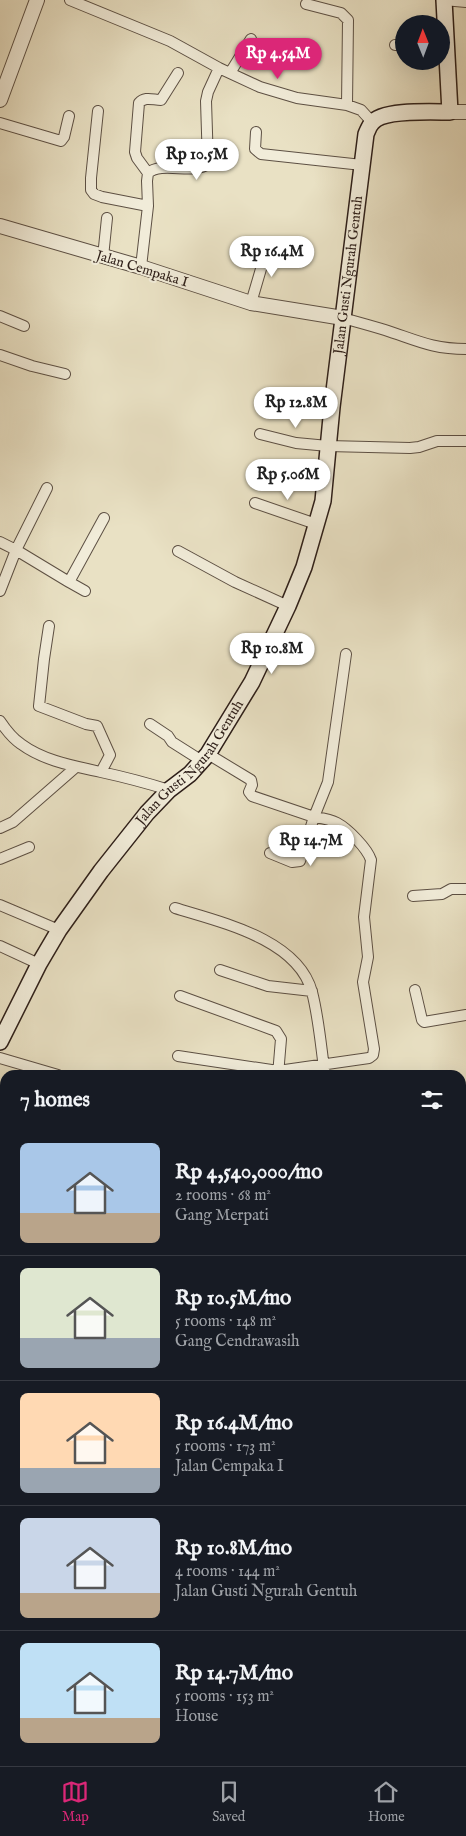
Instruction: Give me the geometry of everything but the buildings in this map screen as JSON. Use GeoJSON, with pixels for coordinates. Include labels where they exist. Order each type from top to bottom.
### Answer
{"type":"FeatureCollection","features":[{"type":"Feature","properties":{"kind":"main road"},"geometry":{"type":"LineString","coordinates":[[444,0],[444,15]]}},
{"type":"Feature","properties":{"kind":"main road"},"geometry":{"type":"LineString","coordinates":[[372,122],[380,117],[393,114],[461,114],[449,70]]}},
{"type":"Feature","properties":{"kind":"main road","name":"Jalan Gusti Ngurah Gentuh"},"geometry":{"type":"LineString","coordinates":[[0,1042],[39,964],[59,930],[101,871],[147,813],[169,790],[190,774],[205,758],[229,722],[252,682],[304,567],[323,501],[366,134],[372,122]]}},
{"type":"Feature","properties":{"kind":"street"},"geometry":{"type":"LineString","coordinates":[[0,100],[37,0]]}},
{"type":"Feature","properties":{"kind":"street"},"geometry":{"type":"LineString","coordinates":[[70,0],[170,41],[260,87],[296,98],[347,104],[362,110],[372,122]]}},
{"type":"Feature","properties":{"kind":"street"},"geometry":{"type":"LineString","coordinates":[[444,0],[466,2]]}},
{"type":"Feature","properties":{"kind":"street"},"geometry":{"type":"LineString","coordinates":[[306,4],[341,13],[348,20],[347,104]]}},
{"type":"Feature","properties":{"kind":"street"},"geometry":{"type":"LineString","coordinates":[[230,73],[251,39]]}},
{"type":"Feature","properties":{"kind":"street"},"geometry":{"type":"LineString","coordinates":[[148,172],[154,169],[204,167],[208,164],[206,101],[208,92],[220,68]]}},
{"type":"Feature","properties":{"kind":"street"},"geometry":{"type":"LineString","coordinates":[[141,267],[148,206],[148,172],[136,158],[135,152],[139,104],[142,100],[149,98],[161,100],[178,73]]}},
{"type":"Feature","properties":{"kind":"street"},"geometry":{"type":"LineString","coordinates":[[98,112],[91,190],[98,195],[148,206]]}},
{"type":"Feature","properties":{"kind":"street"},"geometry":{"type":"LineString","coordinates":[[0,123],[61,141],[64,137],[69,116]]}},
{"type":"Feature","properties":{"kind":"street"},"geometry":{"type":"LineString","coordinates":[[256,132],[255,149],[261,154],[362,166]]}},
{"type":"Feature","properties":{"kind":"street"},"geometry":{"type":"LineString","coordinates":[[103,257],[106,218]]}},
{"type":"Feature","properties":{"kind":"street","name":"Jalan Cempaka I"},"geometry":{"type":"LineString","coordinates":[[0,226],[141,267],[251,303],[343,318]]}},
{"type":"Feature","properties":{"kind":"street"},"geometry":{"type":"LineString","coordinates":[[251,303],[268,245]]}},
{"type":"Feature","properties":{"kind":"street"},"geometry":{"type":"LineString","coordinates":[[0,316],[24,326]]}},
{"type":"Feature","properties":{"kind":"street"},"geometry":{"type":"LineString","coordinates":[[343,318],[386,330],[424,344],[446,349],[466,349]]}},
{"type":"Feature","properties":{"kind":"street"},"geometry":{"type":"LineString","coordinates":[[0,355],[32,366],[65,374]]}},
{"type":"Feature","properties":{"kind":"street"},"geometry":{"type":"LineString","coordinates":[[260,434],[296,442],[328,446],[410,448],[437,441],[466,441]]}},
{"type":"Feature","properties":{"kind":"street"},"geometry":{"type":"LineString","coordinates":[[0,590],[16,550],[47,488]]}},
{"type":"Feature","properties":{"kind":"street"},"geometry":{"type":"LineString","coordinates":[[255,503],[316,524]]}},
{"type":"Feature","properties":{"kind":"street"},"geometry":{"type":"LineString","coordinates":[[69,582],[104,518]]}},
{"type":"Feature","properties":{"kind":"street"},"geometry":{"type":"LineString","coordinates":[[0,542],[85,592]]}},
{"type":"Feature","properties":{"kind":"street"},"geometry":{"type":"LineString","coordinates":[[178,551],[234,582],[288,606]]}},
{"type":"Feature","properties":{"kind":"street"},"geometry":{"type":"LineString","coordinates":[[49,626],[39,706],[86,724],[97,726],[110,755],[101,772]]}},
{"type":"Feature","properties":{"kind":"street"},"geometry":{"type":"LineString","coordinates":[[270,853],[292,862],[300,861],[314,817],[328,782],[346,654]]}},
{"type":"Feature","properties":{"kind":"street"},"geometry":{"type":"LineString","coordinates":[[0,721],[4,736],[32,750],[76,767],[169,790]]}},
{"type":"Feature","properties":{"kind":"street"},"geometry":{"type":"LineString","coordinates":[[150,724],[168,736],[172,742],[251,780],[252,784],[249,792],[252,796],[328,820],[344,828],[366,850],[371,860],[364,917],[368,957],[363,982],[374,1053],[369,1058],[324,1070],[312,991],[298,966],[276,947],[252,934],[175,908]]}},
{"type":"Feature","properties":{"kind":"street"},"geometry":{"type":"LineString","coordinates":[[0,828],[13,822],[76,767]]}},
{"type":"Feature","properties":{"kind":"street"},"geometry":{"type":"LineString","coordinates":[[0,859],[29,847]]}},
{"type":"Feature","properties":{"kind":"street"},"geometry":{"type":"LineString","coordinates":[[413,896],[442,894],[451,889],[466,889]]}},
{"type":"Feature","properties":{"kind":"street"},"geometry":{"type":"LineString","coordinates":[[0,904],[59,930]]}},
{"type":"Feature","properties":{"kind":"street"},"geometry":{"type":"LineString","coordinates":[[0,946],[39,964]]}},
{"type":"Feature","properties":{"kind":"street"},"geometry":{"type":"LineString","coordinates":[[220,970],[268,986],[312,991]]}},
{"type":"Feature","properties":{"kind":"street"},"geometry":{"type":"LineString","coordinates":[[415,990],[424,1022],[466,1016]]}},
{"type":"Feature","properties":{"kind":"street"},"geometry":{"type":"LineString","coordinates":[[180,996],[276,1031],[280,1039],[278,1070]]}},
{"type":"Feature","properties":{"kind":"street"},"geometry":{"type":"LineString","coordinates":[[178,1056],[260,1070]]}},
{"type":"Feature","properties":{"kind":"street"},"geometry":{"type":"LineString","coordinates":[[0,1058],[41,1070]]}}]}
